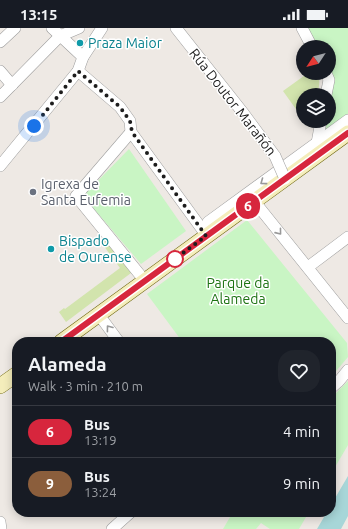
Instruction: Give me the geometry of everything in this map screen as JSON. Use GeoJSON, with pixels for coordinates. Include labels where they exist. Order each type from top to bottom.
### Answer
{"type":"FeatureCollection","features":[{"type":"Feature","properties":{"kind":"street"},"geometry":{"type":"LineString","coordinates":[[1,38],[15,28]]}},
{"type":"Feature","properties":{"kind":"street"},"geometry":{"type":"LineString","coordinates":[[0,97],[12,85],[56,32],[79,28]]}},
{"type":"Feature","properties":{"kind":"street"},"geometry":{"type":"LineString","coordinates":[[0,164],[78,71],[83,57],[102,28]]}},
{"type":"Feature","properties":{"kind":"street","name":"Rúa Doutor Marañón"},"geometry":{"type":"LineString","coordinates":[[176,28],[276,156],[285,179]]}},
{"type":"Feature","properties":{"kind":"street"},"geometry":{"type":"LineString","coordinates":[[302,28],[308,40]]}},
{"type":"Feature","properties":{"kind":"street"},"geometry":{"type":"LineString","coordinates":[[56,32],[83,57]]}},
{"type":"Feature","properties":{"kind":"street"},"geometry":{"type":"LineString","coordinates":[[0,71],[12,85]]}},
{"type":"Feature","properties":{"kind":"street"},"geometry":{"type":"LineString","coordinates":[[78,71],[120,107],[130,121],[132,132],[206,236]]}},
{"type":"Feature","properties":{"kind":"street"},"geometry":{"type":"LineString","coordinates":[[206,236],[208,222],[348,120]]}},
{"type":"Feature","properties":{"kind":"street"},"geometry":{"type":"LineString","coordinates":[[317,143],[320,128]]}},
{"type":"Feature","properties":{"kind":"street"},"geometry":{"type":"LineString","coordinates":[[132,132],[76,196],[145,281]]}},
{"type":"Feature","properties":{"kind":"street"},"geometry":{"type":"LineString","coordinates":[[68,337],[348,133]]}},
{"type":"Feature","properties":{"kind":"street"},"geometry":{"type":"LineString","coordinates":[[254,201],[348,318]]}},
{"type":"Feature","properties":{"kind":"street"},"geometry":{"type":"LineString","coordinates":[[308,267],[348,237]]}},
{"type":"Feature","properties":{"kind":"street"},"geometry":{"type":"LineString","coordinates":[[99,315],[115,337]]}},
{"type":"Feature","properties":{"kind":"street"},"geometry":{"type":"LineString","coordinates":[[336,384],[348,370]]}},
{"type":"Feature","properties":{"kind":"street"},"geometry":{"type":"LineString","coordinates":[[0,386],[12,378]]}},
{"type":"Feature","properties":{"kind":"street"},"geometry":{"type":"LineString","coordinates":[[112,529],[125,517]]}},
{"type":"Feature","properties":{"kind":"street"},"geometry":{"type":"LineString","coordinates":[[0,522],[1,529]]}},
{"type":"Feature","properties":{"kind":"green space"},"geometry":{"type":"Polygon","coordinates":[[[307,28],[348,28],[348,116],[336,124],[336,88],[333,88],[334,80],[336,80],[336,40],[313,40],[307,28]]]}},
{"type":"Feature","properties":{"kind":"green space"},"geometry":{"type":"Polygon","coordinates":[[[298,80],[319,80],[318,88],[296,88],[296,109],[283,91],[298,80]]]}},
{"type":"Feature","properties":{"kind":"green space"},"geometry":{"type":"Polygon","coordinates":[[[322,128],[331,128],[319,136],[322,128]]]}},
{"type":"Feature","properties":{"kind":"green space"},"geometry":{"type":"Polygon","coordinates":[[[129,149],[186,231],[141,264],[83,196],[129,149]]]}},
{"type":"Feature","properties":{"kind":"green space","name":"Parque da Alameda"},"geometry":{"type":"Polygon","coordinates":[[[247,220],[347,343],[348,357],[336,371],[336,337],[179,337],[147,294],[247,220]]]}},
{"type":"Feature","properties":{"kind":"green space"},"geometry":{"type":"Polygon","coordinates":[[[107,238],[132,273],[66,322],[59,312],[120,268],[101,242],[107,238]]]}},
{"type":"Feature","properties":{"kind":"green space"},"geometry":{"type":"Polygon","coordinates":[[[348,381],[348,445],[336,465],[336,393],[348,381]]]}},
{"type":"Feature","properties":{"kind":"green space"},"geometry":{"type":"Polygon","coordinates":[[[230,517],[306,517],[299,529],[270,529],[261,523],[256,529],[223,529],[230,517]]]}},
{"type":"Feature","properties":{"kind":"water"},"geometry":{"type":"Polygon","coordinates":[[[348,476],[348,516],[341,529],[317,529],[324,517],[336,517],[336,496],[348,476]]]}},
{"type":"Feature","properties":{"kind":"bus line","name":"6"},"geometry":{"type":"LineString","coordinates":[[68,337],[348,133]]}},
{"type":"Feature","properties":{"kind":"place","name":"Praza Maior"},"geometry":{"type":"Point","coordinates":[80,43]}},
{"type":"Feature","properties":{"kind":"place","name":"Igrexa de Santa Eufemia"},"geometry":{"type":"Point","coordinates":[33,192]}},
{"type":"Feature","properties":{"kind":"place","name":"Bispado de Ourense"},"geometry":{"type":"Point","coordinates":[51,249]}},
{"type":"Feature","properties":{"kind":"route"},"geometry":{"type":"LineString","coordinates":[[34,126],[78,71],[120,107],[130,121],[132,132],[206,236],[175,259]]}}]}
